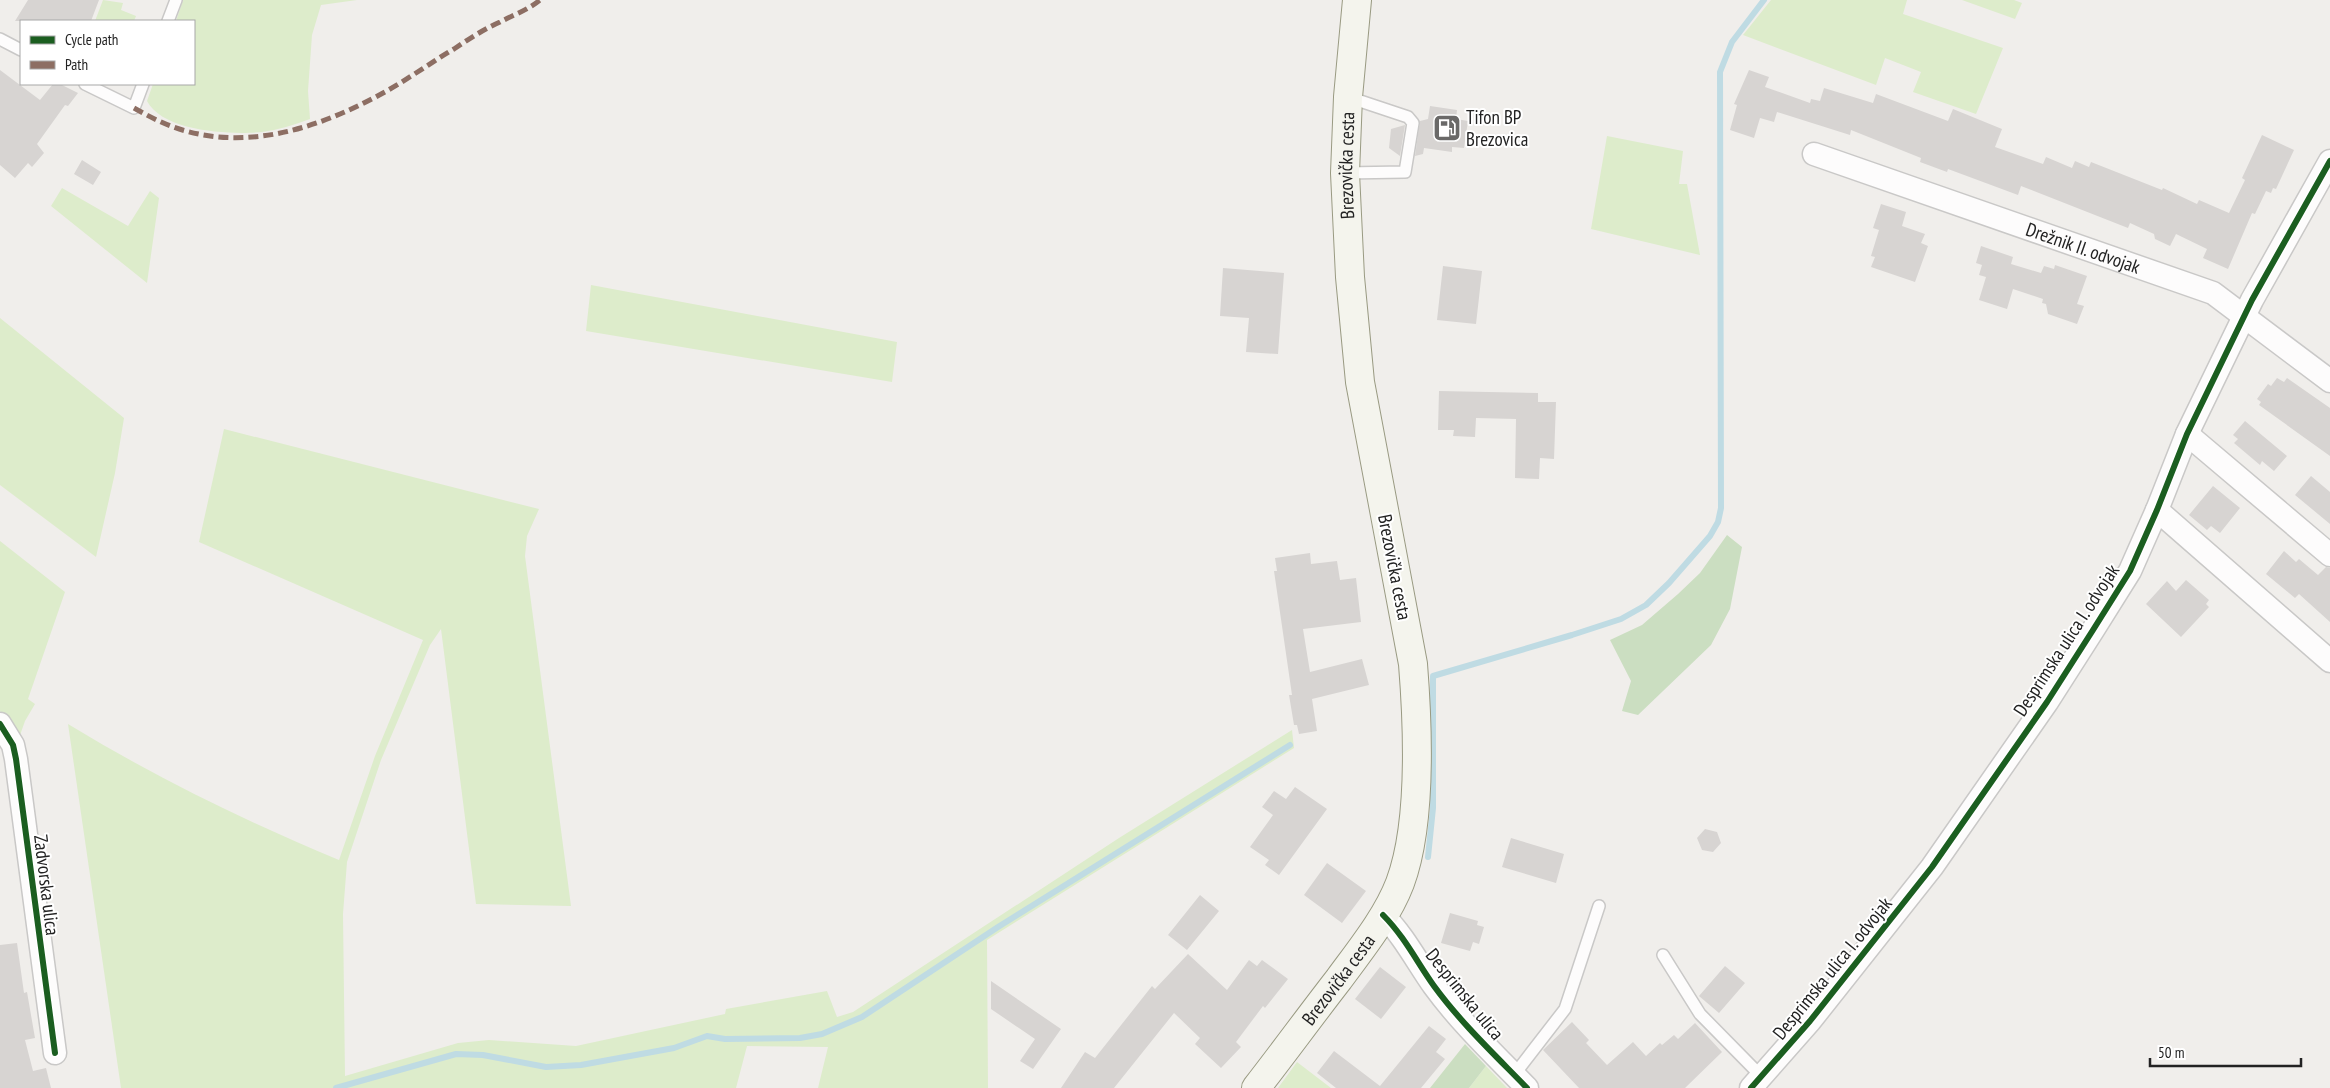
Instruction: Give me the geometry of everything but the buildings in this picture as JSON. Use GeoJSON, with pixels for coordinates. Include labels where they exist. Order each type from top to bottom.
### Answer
{"type":"FeatureCollection","features":[{"type":"Feature","properties":{"kind":"main road","name":"Brezovička cesta"},"geometry":{"type":"LineString","coordinates":[[1256,1088],[1358,953],[1383,915],[1399,885],[1411,844],[1416,774],[1414,664],[1360,382],[1350,277],[1345,173],[1348,97],[1358,0]]}},
{"type":"Feature","properties":{"kind":"street","name":"Drežnik II. odvojak"},"geometry":{"type":"LineString","coordinates":[[1814,154],[2213,293],[2246,316],[2330,382]]}},
{"type":"Feature","properties":{"kind":"street","name":"Desprimska ulica I. odvojak"},"geometry":{"type":"LineString","coordinates":[[1756,1082],[1810,1021],[1932,867],[2046,702],[2093,630],[2130,570],[2157,510],[2187,434],[2246,316],[2330,161]]}},
{"type":"Feature","properties":{"kind":"street"},"geometry":{"type":"LineString","coordinates":[[2187,434],[2330,555]]}},
{"type":"Feature","properties":{"kind":"street"},"geometry":{"type":"LineString","coordinates":[[2157,510],[2330,661]]}},
{"type":"Feature","properties":{"kind":"street","name":"Zadvorska ulica"},"geometry":{"type":"LineString","coordinates":[[0,724],[13,745],[16,760],[54,1053]]}},
{"type":"Feature","properties":{"kind":"street","name":"Desprimska ulica"},"geometry":{"type":"LineString","coordinates":[[1383,915],[1398,930],[1435,986],[1466,1024],[1520,1082]]}},
{"type":"Feature","properties":{"kind":"lane"},"geometry":{"type":"LineString","coordinates":[[168,20],[176,0]]}},
{"type":"Feature","properties":{"kind":"lane"},"geometry":{"type":"LineString","coordinates":[[0,38],[20,49]]}},
{"type":"Feature","properties":{"kind":"lane"},"geometry":{"type":"LineString","coordinates":[[87,85],[134,108],[143,85]]}},
{"type":"Feature","properties":{"kind":"lane"},"geometry":{"type":"LineString","coordinates":[[1345,173],[1405,172],[1413,123],[1408,117],[1348,97]]}},
{"type":"Feature","properties":{"kind":"lane"},"geometry":{"type":"LineString","coordinates":[[1520,1082],[1565,1009],[1599,906]]}},
{"type":"Feature","properties":{"kind":"lane"},"geometry":{"type":"LineString","coordinates":[[1663,955],[1700,1014],[1756,1082]]}},
{"type":"Feature","properties":{"kind":"green space"},"geometry":{"type":"Polygon","coordinates":[[[103,0],[123,3],[121,10],[136,16],[134,20],[95,20],[103,0]]]}},
{"type":"Feature","properties":{"kind":"green space"},"geometry":{"type":"Polygon","coordinates":[[[183,0],[357,0],[321,5],[312,35],[308,91],[310,119],[268,131],[234,133],[199,129],[168,119],[155,111],[147,101],[153,85],[195,85],[195,20],[176,20],[183,0]]]}},
{"type":"Feature","properties":{"kind":"green space"},"geometry":{"type":"Polygon","coordinates":[[[1771,0],[1907,0],[1903,14],[2003,48],[1976,114],[1913,92],[1921,72],[1885,58],[1876,85],[1743,35],[1771,0]]]}},
{"type":"Feature","properties":{"kind":"green space"},"geometry":{"type":"Polygon","coordinates":[[[1962,0],[2014,0],[2022,3],[2015,19],[1962,0]]]}},
{"type":"Feature","properties":{"kind":"green space"},"geometry":{"type":"Polygon","coordinates":[[[1607,136],[1683,151],[1679,184],[1687,184],[1700,255],[1591,229],[1607,136]]]}},
{"type":"Feature","properties":{"kind":"green space"},"geometry":{"type":"Polygon","coordinates":[[[62,188],[128,226],[150,191],[159,198],[147,283],[51,206],[62,188]]]}},
{"type":"Feature","properties":{"kind":"green space"},"geometry":{"type":"Polygon","coordinates":[[[591,285],[897,342],[892,382],[586,331],[591,285]]]}},
{"type":"Feature","properties":{"kind":"green space"},"geometry":{"type":"Polygon","coordinates":[[[0,318],[124,418],[115,473],[96,557],[0,485],[0,318]]]}},
{"type":"Feature","properties":{"kind":"green space"},"geometry":{"type":"Polygon","coordinates":[[[224,429],[539,509],[527,536],[525,556],[571,906],[476,904],[441,629],[430,645],[381,760],[347,862],[343,914],[345,1076],[458,1043],[489,1040],[576,1046],[725,1014],[726,1009],[827,991],[837,1017],[853,1012],[1119,838],[1292,730],[1294,748],[987,940],[988,1088],[818,1088],[828,1047],[747,1046],[736,1088],[121,1088],[68,724],[167,780],[269,830],[339,860],[375,756],[423,640],[199,542],[224,429]]]}},
{"type":"Feature","properties":{"kind":"green space"},"geometry":{"type":"Polygon","coordinates":[[[1727,535],[1742,547],[1730,609],[1711,645],[1638,715],[1622,711],[1631,681],[1610,640],[1642,625],[1678,594],[1700,573],[1727,535]]]}},
{"type":"Feature","properties":{"kind":"green space"},"geometry":{"type":"Polygon","coordinates":[[[0,541],[65,592],[28,699],[35,704],[25,721],[19,738],[0,711],[0,541]]]}},
{"type":"Feature","properties":{"kind":"green space"},"geometry":{"type":"Polygon","coordinates":[[[1465,1044],[1486,1066],[1469,1088],[1430,1088],[1465,1044]]]}},
{"type":"Feature","properties":{"kind":"green space"},"geometry":{"type":"Polygon","coordinates":[[[1297,1062],[1331,1088],[1278,1088],[1297,1062]]]}},
{"type":"Feature","properties":{"kind":"green space"},"geometry":{"type":"Polygon","coordinates":[[[1486,1066],[1507,1088],[1469,1088],[1486,1066]]]}},
{"type":"Feature","properties":{"kind":"waterway"},"geometry":{"type":"LineString","coordinates":[[1428,857],[1433,808],[1433,676],[1621,619],[1646,605],[1669,583],[1710,536],[1718,522],[1721,508],[1720,72],[1732,42],[1764,0]]}},
{"type":"Feature","properties":{"kind":"waterway"},"geometry":{"type":"LineString","coordinates":[[336,1088],[456,1054],[483,1055],[546,1067],[581,1065],[674,1048],[707,1036],[725,1039],[800,1038],[822,1034],[862,1017],[998,927],[1290,745]]}},
{"type":"Feature","properties":{"kind":"marked path"},"geometry":{"type":"LineString","coordinates":[[134,108],[172,127],[211,136],[237,138],[287,132],[312,125],[360,105],[401,83],[477,34],[525,10],[540,0]]}},
{"type":"Feature","properties":{"kind":"cycle path"},"geometry":{"type":"LineString","coordinates":[[1751,1088],[1810,1021],[1932,867],[2047,702],[2130,571],[2187,434],[2252,300],[2330,161]]}},
{"type":"Feature","properties":{"kind":"cycle path"},"geometry":{"type":"LineString","coordinates":[[0,724],[13,745],[16,759],[55,1053]]}},
{"type":"Feature","properties":{"kind":"cycle path"},"geometry":{"type":"LineString","coordinates":[[1383,915],[1410,949],[1434,986],[1455,1013],[1527,1088]]}},
{"type":"Feature","properties":{"kind":"place","name":"Tifon BP Brezovica"},"geometry":{"type":"Point","coordinates":[1447,128]}}]}
